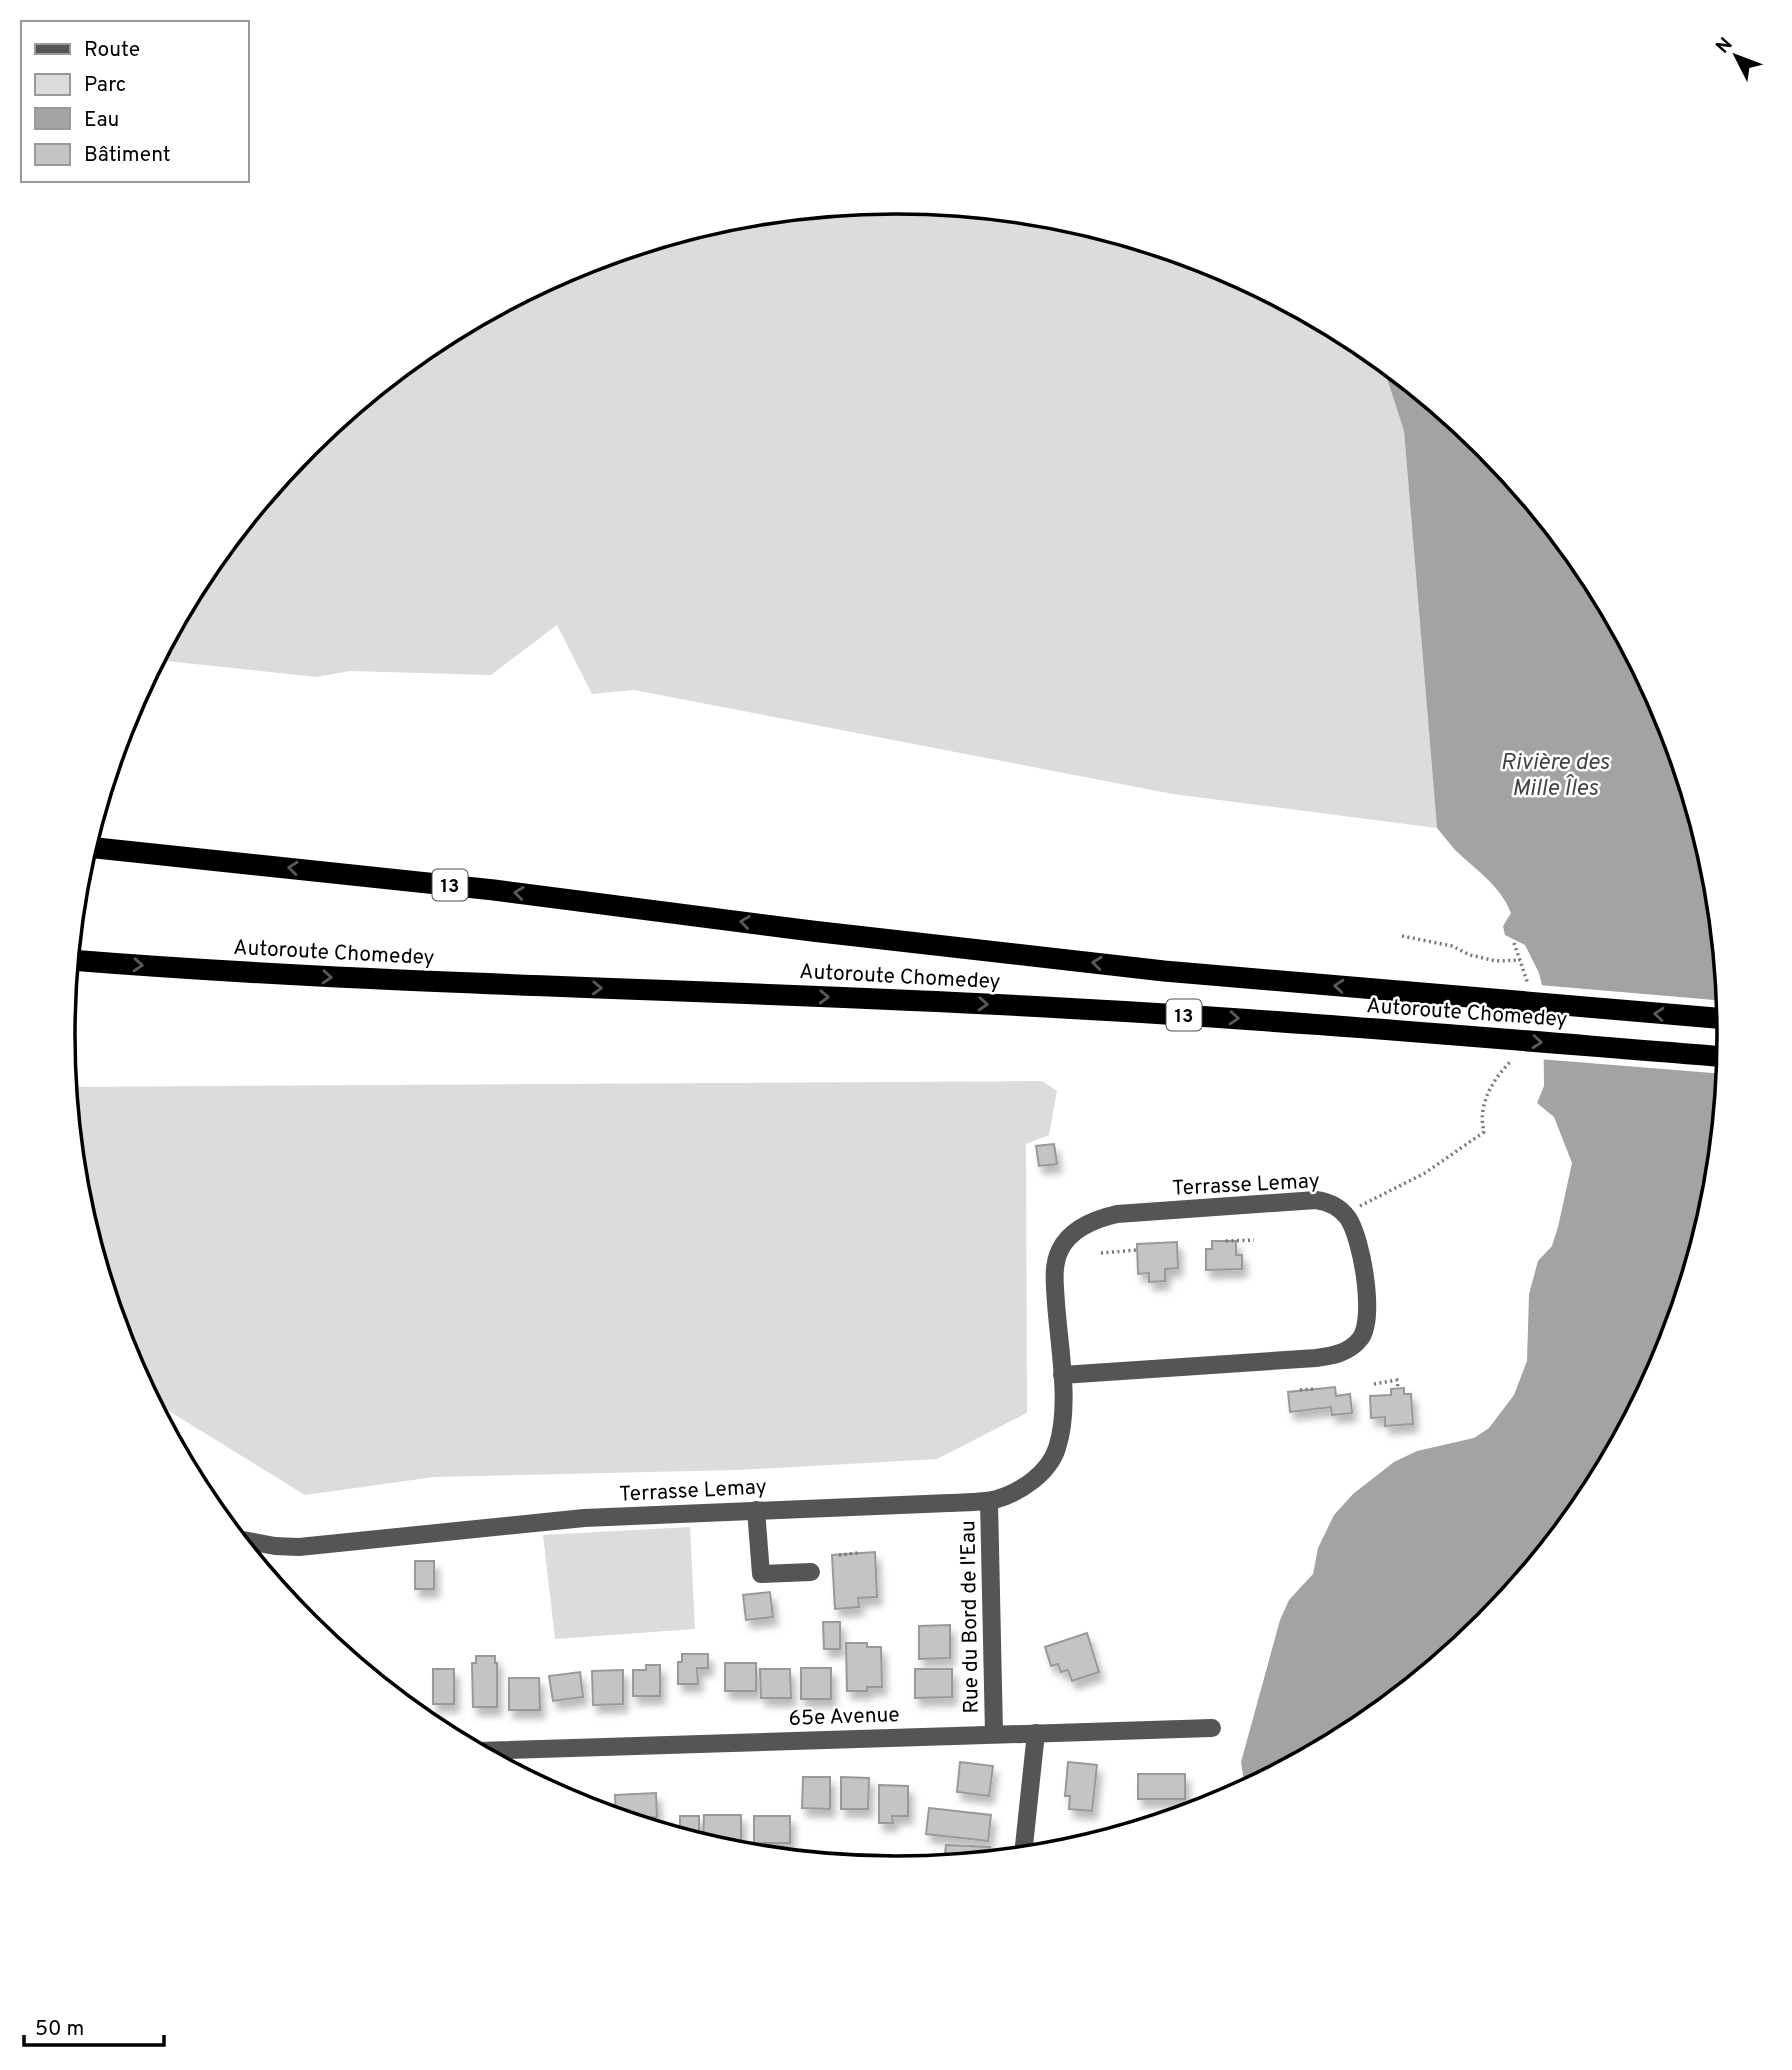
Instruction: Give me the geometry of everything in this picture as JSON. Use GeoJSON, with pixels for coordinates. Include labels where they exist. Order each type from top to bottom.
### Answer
{"type":"FeatureCollection","features":[{"type":"Feature","properties":{"kind":"highway","name":"Autoroute Chomedey"},"geometry":{"type":"LineString","coordinates":[[97,848],[494,890],[812,931],[1151,970],[1716,1018]]}},
{"type":"Feature","properties":{"kind":"highway","name":"Autoroute Chomedey"},"geometry":{"type":"LineString","coordinates":[[79,961],[408,981],[1208,1016],[1716,1056]]}},
{"type":"Feature","properties":{"kind":"street","name":"Terrasse Lemay"},"geometry":{"type":"LineString","coordinates":[[250,1541],[275,1546],[320,1546],[584,1518],[989,1501],[1006,1496],[1042,1473],[1057,1448],[1062,1422],[1062,1375],[1055,1285],[1057,1258],[1060,1248],[1069,1238],[1091,1221],[1117,1214],[1316,1200],[1329,1202],[1349,1219],[1360,1255],[1367,1294],[1367,1320],[1362,1337],[1348,1350],[1316,1358],[1062,1375]]}},
{"type":"Feature","properties":{"kind":"street","name":"Rue du Bord de l'Eau"},"geometry":{"type":"LineString","coordinates":[[989,1501],[994,1733]]}},
{"type":"Feature","properties":{"kind":"street"},"geometry":{"type":"LineString","coordinates":[[756,1510],[760,1593]]}},
{"type":"Feature","properties":{"kind":"street"},"geometry":{"type":"LineString","coordinates":[[761,1574],[811,1572]]}},
{"type":"Feature","properties":{"kind":"street","name":"65e Avenue"},"geometry":{"type":"LineString","coordinates":[[494,1750],[1212,1728]]}},
{"type":"Feature","properties":{"kind":"street"},"geometry":{"type":"LineString","coordinates":[[1024,1845],[1036,1732]]}},
{"type":"Feature","properties":{"kind":"path"},"geometry":{"type":"LineString","coordinates":[[1402,936],[1452,946],[1470,955],[1496,961],[1520,960]]}},
{"type":"Feature","properties":{"kind":"path"},"geometry":{"type":"LineString","coordinates":[[1358,1207],[1425,1173],[1484,1132]]}},
{"type":"Feature","properties":{"kind":"path"},"geometry":{"type":"LineString","coordinates":[[1226,1241],[1254,1240]]}},
{"type":"Feature","properties":{"kind":"path"},"geometry":{"type":"LineString","coordinates":[[1101,1252],[1137,1250]]}},
{"type":"Feature","properties":{"kind":"path"},"geometry":{"type":"LineString","coordinates":[[1374,1384],[1397,1380],[1398,1388]]}},
{"type":"Feature","properties":{"kind":"path"},"geometry":{"type":"LineString","coordinates":[[1300,1391],[1314,1389]]}},
{"type":"Feature","properties":{"kind":"path"},"geometry":{"type":"LineString","coordinates":[[839,1555],[858,1553]]}},
{"type":"Feature","properties":{"kind":"green space"},"geometry":{"type":"Polygon","coordinates":[[[896,214],[1003,221],[1108,242],[1210,277],[1306,324],[1387,377],[1404,431],[1437,828],[1173,794],[634,690],[592,694],[557,625],[491,675],[350,671],[316,677],[166,661],[214,579],[245,535],[279,494],[355,418],[396,384],[440,353],[533,299],[632,258],[684,242],[789,221],[842,216],[896,214]]]}},
{"type":"Feature","properties":{"kind":"green space"},"geometry":{"type":"Polygon","coordinates":[[[1042,1081],[1057,1091],[1049,1135],[1026,1144],[1027,1413],[937,1459],[737,1470],[434,1477],[305,1495],[166,1409],[138,1349],[103,1247],[82,1142],[77,1087],[1042,1081]]]}},
{"type":"Feature","properties":{"kind":"green space"},"geometry":{"type":"Polygon","coordinates":[[[690,1527],[695,1629],[555,1639],[543,1535],[690,1527]]]}},
{"type":"Feature","properties":{"kind":"water","name":"Rivière des Mille Îles"},"geometry":{"type":"Polygon","coordinates":[[[1387,377],[1437,418],[1476,455],[1547,535],[1607,625],[1654,721],[1689,823],[1710,928],[1717,1035],[1710,1142],[1689,1247],[1654,1349],[1607,1445],[1547,1535],[1476,1615],[1396,1686],[1306,1746],[1243,1778],[1241,1762],[1280,1620],[1289,1600],[1313,1574],[1318,1548],[1334,1515],[1353,1494],[1394,1462],[1417,1451],[1474,1438],[1489,1428],[1514,1395],[1527,1361],[1529,1294],[1538,1261],[1552,1246],[1572,1163],[1554,1117],[1537,1103],[1544,1086],[1543,989],[1539,973],[1525,945],[1505,935],[1503,926],[1511,913],[1501,894],[1455,850],[1437,828],[1404,431],[1387,377]]]}},
{"type":"Feature","properties":{"kind":"pier"},"geometry":{"type":"Polygon","coordinates":[[[1539,985],[1716,1000],[1716,1073],[1539,1059],[1539,985]]]}},
{"type":"Feature","properties":{"kind":"building"},"geometry":{"type":"Polygon","coordinates":[[[1054,1144],[1057,1164],[1039,1166],[1036,1146],[1054,1144]]]}},
{"type":"Feature","properties":{"kind":"building"},"geometry":{"type":"Polygon","coordinates":[[[1212,1241],[1236,1241],[1236,1255],[1242,1255],[1242,1269],[1206,1270],[1206,1249],[1212,1249],[1212,1241]]]}},
{"type":"Feature","properties":{"kind":"building"},"geometry":{"type":"Polygon","coordinates":[[[1177,1242],[1178,1268],[1165,1269],[1165,1281],[1149,1282],[1149,1273],[1138,1274],[1137,1244],[1177,1242]]]}},
{"type":"Feature","properties":{"kind":"building"},"geometry":{"type":"Polygon","coordinates":[[[1335,1387],[1336,1396],[1350,1394],[1352,1413],[1332,1415],[1331,1407],[1290,1412],[1288,1392],[1335,1387]]]}},
{"type":"Feature","properties":{"kind":"building"},"geometry":{"type":"Polygon","coordinates":[[[1404,1388],[1404,1394],[1411,1394],[1413,1424],[1385,1426],[1385,1417],[1371,1418],[1370,1396],[1391,1395],[1391,1389],[1404,1388]]]}},
{"type":"Feature","properties":{"kind":"building"},"geometry":{"type":"Polygon","coordinates":[[[875,1552],[877,1597],[858,1598],[859,1607],[835,1609],[832,1555],[875,1552]]]}},
{"type":"Feature","properties":{"kind":"building"},"geometry":{"type":"Polygon","coordinates":[[[415,1561],[434,1561],[434,1589],[415,1589],[415,1561]]]}},
{"type":"Feature","properties":{"kind":"building"},"geometry":{"type":"Polygon","coordinates":[[[770,1592],[773,1617],[746,1620],[743,1595],[770,1592]]]}},
{"type":"Feature","properties":{"kind":"building"},"geometry":{"type":"Polygon","coordinates":[[[823,1622],[840,1622],[840,1649],[824,1649],[823,1622]]]}},
{"type":"Feature","properties":{"kind":"building"},"geometry":{"type":"Polygon","coordinates":[[[950,1625],[950,1658],[919,1659],[919,1626],[950,1625]]]}},
{"type":"Feature","properties":{"kind":"building"},"geometry":{"type":"Polygon","coordinates":[[[1087,1633],[1099,1672],[1072,1681],[1068,1670],[1061,1672],[1058,1664],[1051,1666],[1045,1647],[1087,1633]]]}},
{"type":"Feature","properties":{"kind":"building"},"geometry":{"type":"Polygon","coordinates":[[[846,1643],[867,1643],[867,1647],[881,1647],[882,1687],[867,1687],[867,1691],[847,1691],[846,1643]]]}},
{"type":"Feature","properties":{"kind":"building"},"geometry":{"type":"Polygon","coordinates":[[[682,1654],[708,1654],[708,1668],[697,1668],[698,1684],[678,1684],[678,1662],[682,1662],[682,1654]]]}},
{"type":"Feature","properties":{"kind":"building"},"geometry":{"type":"Polygon","coordinates":[[[476,1656],[495,1656],[497,1707],[473,1707],[472,1663],[476,1663],[476,1656]]]}},
{"type":"Feature","properties":{"kind":"building"},"geometry":{"type":"Polygon","coordinates":[[[725,1663],[756,1663],[756,1691],[725,1691],[725,1663]]]}},
{"type":"Feature","properties":{"kind":"building"},"geometry":{"type":"Polygon","coordinates":[[[646,1665],[660,1665],[660,1696],[633,1696],[633,1670],[646,1670],[646,1665]]]}},
{"type":"Feature","properties":{"kind":"building"},"geometry":{"type":"Polygon","coordinates":[[[801,1668],[831,1668],[831,1699],[801,1699],[801,1668]]]}},
{"type":"Feature","properties":{"kind":"building"},"geometry":{"type":"Polygon","coordinates":[[[433,1669],[454,1669],[454,1704],[433,1704],[433,1669]]]}},
{"type":"Feature","properties":{"kind":"building"},"geometry":{"type":"Polygon","coordinates":[[[760,1669],[790,1669],[791,1698],[761,1698],[760,1669]]]}},
{"type":"Feature","properties":{"kind":"building"},"geometry":{"type":"Polygon","coordinates":[[[915,1669],[952,1669],[952,1697],[915,1698],[915,1669]]]}},
{"type":"Feature","properties":{"kind":"building"},"geometry":{"type":"Polygon","coordinates":[[[623,1670],[623,1704],[593,1705],[592,1671],[623,1670]]]}},
{"type":"Feature","properties":{"kind":"building"},"geometry":{"type":"Polygon","coordinates":[[[580,1672],[583,1697],[553,1701],[549,1676],[580,1672]]]}},
{"type":"Feature","properties":{"kind":"building"},"geometry":{"type":"Polygon","coordinates":[[[509,1678],[539,1678],[540,1710],[509,1710],[509,1678]]]}},
{"type":"Feature","properties":{"kind":"building"},"geometry":{"type":"Polygon","coordinates":[[[960,1762],[993,1766],[989,1796],[957,1792],[960,1762]]]}},
{"type":"Feature","properties":{"kind":"building"},"geometry":{"type":"Polygon","coordinates":[[[1068,1762],[1097,1765],[1092,1811],[1069,1809],[1070,1796],[1065,1796],[1068,1762]]]}},
{"type":"Feature","properties":{"kind":"building"},"geometry":{"type":"Polygon","coordinates":[[[1138,1774],[1185,1774],[1185,1799],[1138,1799],[1138,1774]]]}},
{"type":"Feature","properties":{"kind":"building"},"geometry":{"type":"Polygon","coordinates":[[[803,1777],[830,1777],[830,1809],[802,1808],[803,1777]]]}},
{"type":"Feature","properties":{"kind":"building"},"geometry":{"type":"Polygon","coordinates":[[[841,1777],[869,1778],[868,1809],[841,1809],[841,1777]]]}},
{"type":"Feature","properties":{"kind":"building"},"geometry":{"type":"Polygon","coordinates":[[[879,1785],[908,1786],[908,1816],[892,1816],[893,1823],[879,1823],[879,1785]]]}},
{"type":"Feature","properties":{"kind":"building"},"geometry":{"type":"Polygon","coordinates":[[[656,1793],[657,1817],[650,1817],[616,1806],[615,1795],[656,1793]]]}},
{"type":"Feature","properties":{"kind":"building"},"geometry":{"type":"Polygon","coordinates":[[[929,1808],[991,1815],[988,1841],[926,1834],[929,1808]]]}},
{"type":"Feature","properties":{"kind":"building"},"geometry":{"type":"Polygon","coordinates":[[[704,1815],[741,1815],[741,1841],[703,1832],[704,1815]]]}},
{"type":"Feature","properties":{"kind":"building"},"geometry":{"type":"Polygon","coordinates":[[[680,1816],[699,1816],[699,1831],[680,1827],[680,1816]]]}},
{"type":"Feature","properties":{"kind":"building"},"geometry":{"type":"Polygon","coordinates":[[[754,1816],[790,1816],[790,1843],[754,1843],[754,1816]]]}},
{"type":"Feature","properties":{"kind":"building"},"geometry":{"type":"Polygon","coordinates":[[[946,1845],[990,1847],[990,1850],[945,1854],[946,1845]]]}}]}
